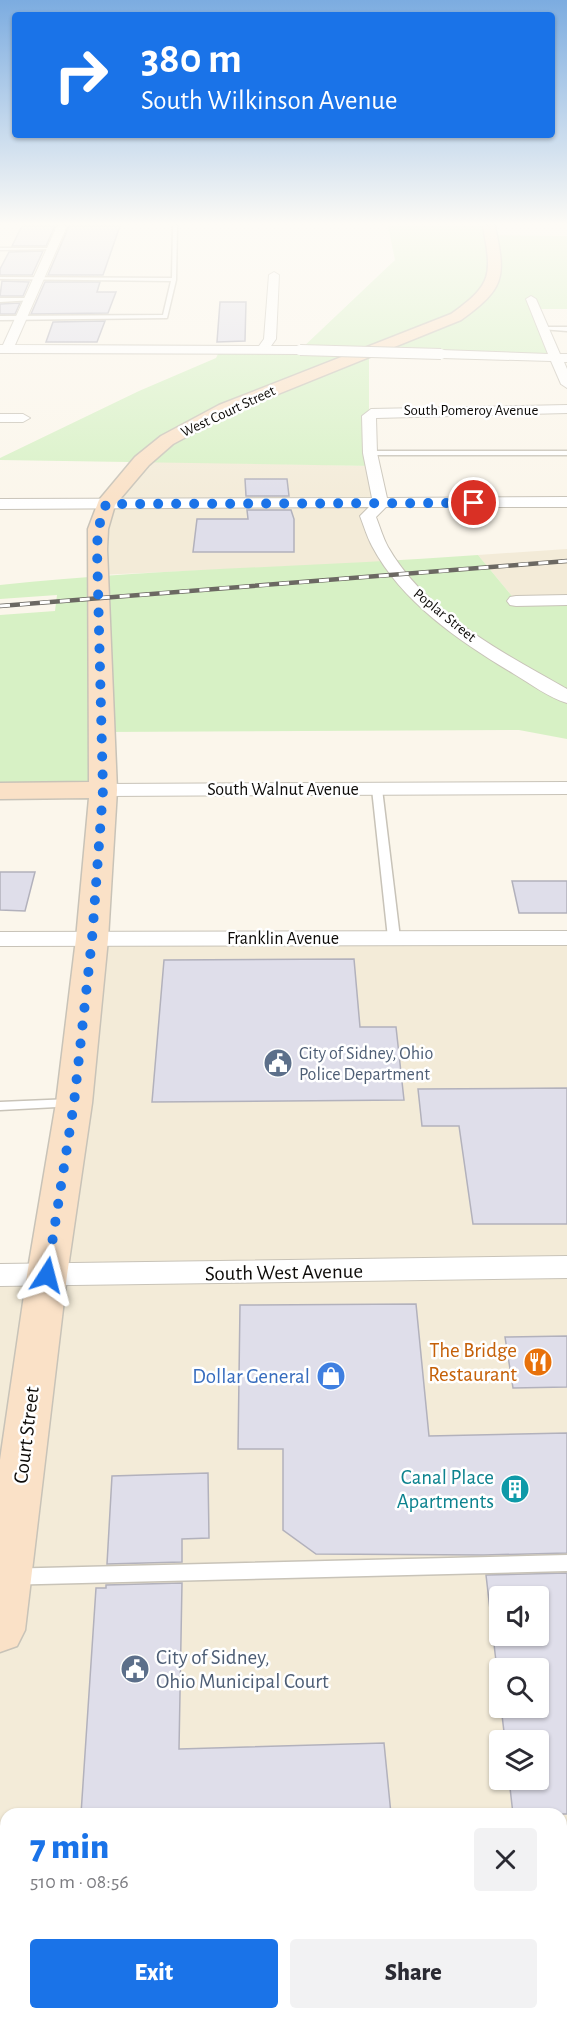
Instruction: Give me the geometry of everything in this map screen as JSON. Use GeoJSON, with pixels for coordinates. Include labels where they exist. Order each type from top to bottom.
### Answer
{"type":"FeatureCollection","features":[{"type":"Feature","properties":{"kind":"main road","name":"West Court Street"},"geometry":{"type":"LineString","coordinates":[[47,1275],[74,1103],[92,939],[103,790],[97,549],[98,529],[106,504],[142,461],[167,440],[225,409],[448,320]]}},
{"type":"Feature","properties":{"kind":"main road","name":"South Walnut Avenue"},"geometry":{"type":"LineString","coordinates":[[0,791],[103,790]]}},
{"type":"Feature","properties":{"kind":"main road","name":"Court Street"},"geometry":{"type":"LineString","coordinates":[[0,1630],[4,1576],[47,1275]]}},
{"type":"Feature","properties":{"kind":"street"},"geometry":{"type":"LineString","coordinates":[[3,349],[20,320]]}},
{"type":"Feature","properties":{"kind":"street"},"geometry":{"type":"LineString","coordinates":[[263,349],[270,339],[271,320]]}},
{"type":"Feature","properties":{"kind":"street"},"geometry":{"type":"LineString","coordinates":[[540,320],[562,358],[567,384]]}},
{"type":"Feature","properties":{"kind":"street"},"geometry":{"type":"LineString","coordinates":[[3,349],[263,349],[562,358]]}},
{"type":"Feature","properties":{"kind":"street","name":"South Pomeroy Avenue"},"geometry":{"type":"LineString","coordinates":[[370,453],[369,416],[376,412],[567,409]]}},
{"type":"Feature","properties":{"kind":"street"},"geometry":{"type":"LineString","coordinates":[[0,418],[23,418]]}},
{"type":"Feature","properties":{"kind":"street"},"geometry":{"type":"LineString","coordinates":[[370,453],[381,504]]}},
{"type":"Feature","properties":{"kind":"street"},"geometry":{"type":"LineString","coordinates":[[0,504],[567,502]]}},
{"type":"Feature","properties":{"kind":"street","name":"Poplar Street"},"geometry":{"type":"LineString","coordinates":[[381,504],[368,516],[372,534],[389,562],[422,600],[501,659],[567,697]]}},
{"type":"Feature","properties":{"kind":"street"},"geometry":{"type":"LineString","coordinates":[[516,601],[567,600]]}},
{"type":"Feature","properties":{"kind":"street","name":"South Walnut Avenue"},"geometry":{"type":"LineString","coordinates":[[103,790],[567,788]]}},
{"type":"Feature","properties":{"kind":"street","name":"Franklin Avenue"},"geometry":{"type":"LineString","coordinates":[[0,939],[567,938]]}},
{"type":"Feature","properties":{"kind":"street","name":"South West Avenue"},"geometry":{"type":"LineString","coordinates":[[0,1275],[567,1268]]}},
{"type":"Feature","properties":{"kind":"lane"},"geometry":{"type":"LineString","coordinates":[[544,329],[567,329]]}},
{"type":"Feature","properties":{"kind":"lane"},"geometry":{"type":"LineString","coordinates":[[370,453],[567,453]]}},
{"type":"Feature","properties":{"kind":"lane"},"geometry":{"type":"LineString","coordinates":[[377,789],[394,938]]}},
{"type":"Feature","properties":{"kind":"lane"},"geometry":{"type":"LineString","coordinates":[[0,1106],[74,1103]]}},
{"type":"Feature","properties":{"kind":"lane"},"geometry":{"type":"LineString","coordinates":[[4,1576],[567,1563]]}},
{"type":"Feature","properties":{"kind":"shaded area"},"geometry":{"type":"Polygon","coordinates":[[[142,461],[373,466],[381,504],[368,516],[389,562],[98,575],[98,529],[142,461]]]}},
{"type":"Feature","properties":{"kind":"shaded area"},"geometry":{"type":"Polygon","coordinates":[[[567,549],[567,600],[516,601],[478,555],[567,549]]]}},
{"type":"Feature","properties":{"kind":"shaded area"},"geometry":{"type":"Polygon","coordinates":[[[567,937],[567,1808],[0,1808],[0,1275],[46,1275],[92,939],[567,937]]]}},
{"type":"Feature","properties":{"kind":"green space"},"geometry":{"type":"Polygon","coordinates":[[[331,320],[541,320],[556,358],[369,352],[369,416],[373,466],[0,460],[139,391],[216,358],[220,350],[300,350],[331,320]]]}},
{"type":"Feature","properties":{"kind":"green space"},"geometry":{"type":"Polygon","coordinates":[[[478,555],[516,601],[567,600],[567,739],[519,730],[102,732],[103,790],[0,791],[0,615],[55,611],[57,595],[0,599],[0,585],[179,571],[478,555]]]}},
{"type":"Feature","properties":{"kind":"building"},"geometry":{"type":"Polygon","coordinates":[[[219,320],[246,320],[245,341],[217,342],[219,320]]]}},
{"type":"Feature","properties":{"kind":"building"},"geometry":{"type":"Polygon","coordinates":[[[105,321],[97,342],[46,342],[53,322],[105,321]]]}},
{"type":"Feature","properties":{"kind":"building"},"geometry":{"type":"Polygon","coordinates":[[[245,479],[287,479],[289,496],[246,496],[245,479]]]}},
{"type":"Feature","properties":{"kind":"building"},"geometry":{"type":"Polygon","coordinates":[[[247,510],[291,510],[294,519],[294,552],[193,552],[197,519],[248,519],[247,510]]]}},
{"type":"Feature","properties":{"kind":"building"},"geometry":{"type":"Polygon","coordinates":[[[0,872],[35,872],[25,911],[0,910],[0,872]]]}},
{"type":"Feature","properties":{"kind":"building"},"geometry":{"type":"Polygon","coordinates":[[[512,881],[567,881],[567,913],[519,913],[512,881]]]}},
{"type":"Feature","properties":{"kind":"building","name":"City of Sidney, Ohio Police Department"},"geometry":{"type":"Polygon","coordinates":[[[354,959],[360,1027],[396,1027],[404,1100],[152,1102],[164,960],[354,959]]]}},
{"type":"Feature","properties":{"kind":"building"},"geometry":{"type":"Polygon","coordinates":[[[567,1088],[567,1224],[473,1224],[459,1126],[422,1126],[418,1089],[567,1088]]]}},
{"type":"Feature","properties":{"kind":"building"},"geometry":{"type":"Polygon","coordinates":[[[416,1304],[429,1436],[567,1433],[567,1553],[316,1554],[283,1530],[283,1449],[238,1449],[240,1305],[416,1304]]]}},
{"type":"Feature","properties":{"kind":"building","name":"The Bridge Restaurant"},"geometry":{"type":"Polygon","coordinates":[[[567,1336],[567,1387],[513,1388],[505,1337],[567,1336]]]}},
{"type":"Feature","properties":{"kind":"building"},"geometry":{"type":"Polygon","coordinates":[[[208,1473],[209,1538],[182,1539],[182,1562],[107,1564],[112,1476],[208,1473]]]}},
{"type":"Feature","properties":{"kind":"building"},"geometry":{"type":"Polygon","coordinates":[[[567,1573],[567,1808],[512,1808],[510,1790],[549,1790],[549,1730],[504,1730],[502,1718],[549,1718],[549,1658],[496,1658],[494,1646],[549,1646],[549,1586],[489,1586],[489,1601],[486,1575],[567,1573]]]}},
{"type":"Feature","properties":{"kind":"building","name":"City of Sidney, Ohio Municipal Court"},"geometry":{"type":"Polygon","coordinates":[[[182,1583],[179,1749],[384,1743],[390,1808],[81,1808],[96,1588],[106,1588],[106,1585],[182,1583]]]}},
{"type":"Feature","properties":{"kind":"railway"},"geometry":{"type":"LineString","coordinates":[[0,606],[567,561]]}},
{"type":"Feature","properties":{"kind":"place","name":"City of Sidney, Ohio Police Department"},"geometry":{"type":"Point","coordinates":[278,1063]}},
{"type":"Feature","properties":{"kind":"place","name":"The Bridge Restaurant"},"geometry":{"type":"Point","coordinates":[538,1362]}},
{"type":"Feature","properties":{"kind":"place","name":"Dollar General"},"geometry":{"type":"Point","coordinates":[331,1376]}},
{"type":"Feature","properties":{"kind":"place","name":"Canal Place Apartments"},"geometry":{"type":"Point","coordinates":[515,1489]}},
{"type":"Feature","properties":{"kind":"place","name":"City of Sidney, Ohio Municipal Court"},"geometry":{"type":"Point","coordinates":[135,1669]}},
{"type":"Feature","properties":{"kind":"route"},"geometry":{"type":"LineString","coordinates":[[47,1275],[74,1103],[92,939],[103,790],[97,549],[98,529],[106,504],[474,503]]}}]}
